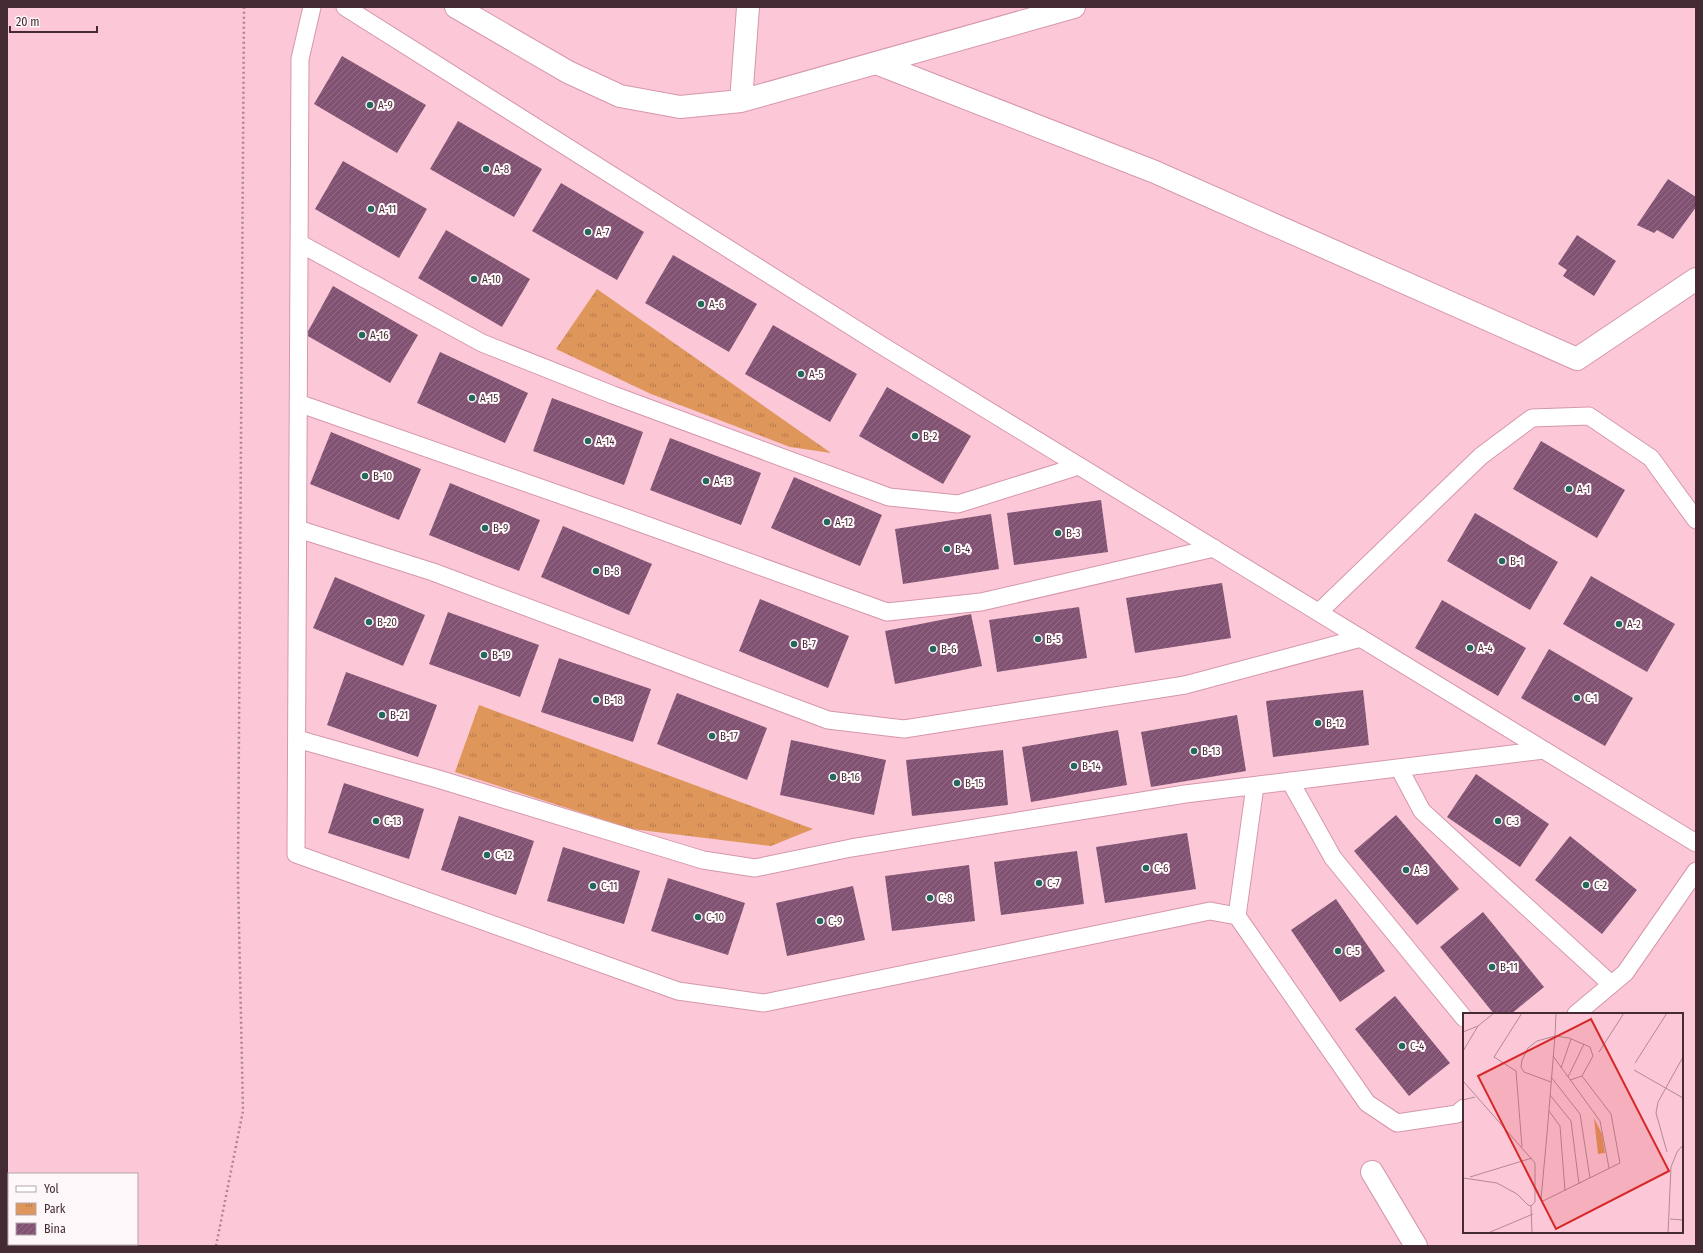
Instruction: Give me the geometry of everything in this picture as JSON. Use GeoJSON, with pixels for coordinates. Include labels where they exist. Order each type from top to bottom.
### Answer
{"type":"FeatureCollection","features":[{"type":"Feature","properties":{"kind":"street"},"geometry":{"type":"LineString","coordinates":[[456,7],[568,72],[620,96],[680,107],[741,101],[1074,7]]}},
{"type":"Feature","properties":{"kind":"street"},"geometry":{"type":"LineString","coordinates":[[741,101],[748,7]]}},
{"type":"Feature","properties":{"kind":"street"},"geometry":{"type":"LineString","coordinates":[[876,63],[1156,172],[1577,359],[1696,279]]}},
{"type":"Feature","properties":{"kind":"street"},"geometry":{"type":"LineString","coordinates":[[1372,1172],[1416,1246]]}},
{"type":"Feature","properties":{"kind":"lane"},"geometry":{"type":"LineString","coordinates":[[312,7],[300,59],[296,854],[678,991],[764,1003],[1210,911],[1237,916]]}},
{"type":"Feature","properties":{"kind":"lane"},"geometry":{"type":"LineString","coordinates":[[345,7],[881,345],[1696,843]]}},
{"type":"Feature","properties":{"kind":"lane"},"geometry":{"type":"LineString","coordinates":[[299,243],[482,343],[613,395],[889,497],[958,504],[1079,466]]}},
{"type":"Feature","properties":{"kind":"lane"},"geometry":{"type":"LineString","coordinates":[[298,403],[618,515],[887,612],[981,602],[1214,548]]}},
{"type":"Feature","properties":{"kind":"lane"},"geometry":{"type":"LineString","coordinates":[[1319,612],[1481,456],[1532,418],[1589,416],[1651,458],[1696,520]]}},
{"type":"Feature","properties":{"kind":"lane"},"geometry":{"type":"LineString","coordinates":[[298,529],[433,572],[828,720],[904,728],[1185,685],[1361,638]]}},
{"type":"Feature","properties":{"kind":"lane"},"geometry":{"type":"LineString","coordinates":[[297,739],[438,778],[703,860],[755,868],[850,848],[1185,794],[1544,750]]}},
{"type":"Feature","properties":{"kind":"lane"},"geometry":{"type":"LineString","coordinates":[[1399,768],[1422,811],[1611,984]]}},
{"type":"Feature","properties":{"kind":"lane"},"geometry":{"type":"LineString","coordinates":[[1290,781],[1333,858],[1463,1017]]}},
{"type":"Feature","properties":{"kind":"lane"},"geometry":{"type":"LineString","coordinates":[[1255,786],[1237,916],[1367,1103],[1397,1123],[1456,1114],[1463,1109]]}},
{"type":"Feature","properties":{"kind":"lane"},"geometry":{"type":"LineString","coordinates":[[1577,1013],[1625,973],[1696,872]]}},
{"type":"Feature","properties":{"kind":"path"},"geometry":{"type":"LineString","coordinates":[[216,1246],[243,1111],[238,878],[244,7]]}},
{"type":"Feature","properties":{"kind":"green space"},"geometry":{"type":"Polygon","coordinates":[[[597,289],[831,453],[790,447],[651,394],[556,349],[597,289]]]}},
{"type":"Feature","properties":{"kind":"green space"},"geometry":{"type":"Polygon","coordinates":[[[479,705],[813,829],[771,846],[632,829],[455,772],[479,705]]]}},
{"type":"Feature","properties":{"kind":"building","name":"A-9"},"geometry":{"type":"Polygon","coordinates":[[[342,56],[426,105],[397,153],[314,104],[342,56]]]}},
{"type":"Feature","properties":{"kind":"building","name":"A-8"},"geometry":{"type":"Polygon","coordinates":[[[458,121],[542,169],[514,217],[430,169],[458,121]]]}},
{"type":"Feature","properties":{"kind":"building","name":"A-11"},"geometry":{"type":"Polygon","coordinates":[[[343,161],[427,209],[399,258],[315,209],[343,161]]]}},
{"type":"Feature","properties":{"kind":"building"},"geometry":{"type":"Polygon","coordinates":[[[1668,179],[1696,197],[1696,207],[1673,239],[1657,230],[1654,233],[1637,225],[1668,179]]]}},
{"type":"Feature","properties":{"kind":"building","name":"A-7"},"geometry":{"type":"Polygon","coordinates":[[[561,183],[644,232],[617,280],[532,231],[561,183]]]}},
{"type":"Feature","properties":{"kind":"building","name":"A-10"},"geometry":{"type":"Polygon","coordinates":[[[446,230],[530,279],[502,327],[418,278],[446,230]]]}},
{"type":"Feature","properties":{"kind":"building"},"geometry":{"type":"Polygon","coordinates":[[[1577,235],[1616,261],[1594,296],[1563,276],[1567,270],[1558,264],[1577,235]]]}},
{"type":"Feature","properties":{"kind":"building","name":"A-6"},"geometry":{"type":"Polygon","coordinates":[[[673,255],[757,304],[729,352],[645,303],[673,255]]]}},
{"type":"Feature","properties":{"kind":"building","name":"A-16"},"geometry":{"type":"Polygon","coordinates":[[[333,286],[418,335],[390,383],[306,335],[333,286]]]}},
{"type":"Feature","properties":{"kind":"building","name":"A-5"},"geometry":{"type":"Polygon","coordinates":[[[773,325],[857,374],[830,422],[745,374],[773,325]]]}},
{"type":"Feature","properties":{"kind":"building","name":"A-15"},"geometry":{"type":"Polygon","coordinates":[[[440,352],[528,393],[505,443],[417,403],[440,352]]]}},
{"type":"Feature","properties":{"kind":"building","name":"B-2"},"geometry":{"type":"Polygon","coordinates":[[[887,387],[971,436],[943,484],[859,436],[887,387]]]}},
{"type":"Feature","properties":{"kind":"building","name":"A-14"},"geometry":{"type":"Polygon","coordinates":[[[552,398],[643,432],[624,485],[533,451],[552,398]]]}},
{"type":"Feature","properties":{"kind":"building","name":"B-10"},"geometry":{"type":"Polygon","coordinates":[[[331,432],[421,469],[399,520],[310,484],[331,432]]]}},
{"type":"Feature","properties":{"kind":"building","name":"A-13"},"geometry":{"type":"Polygon","coordinates":[[[670,438],[761,473],[741,525],[650,490],[670,438]]]}},
{"type":"Feature","properties":{"kind":"building","name":"A-1"},"geometry":{"type":"Polygon","coordinates":[[[1541,441],[1625,490],[1597,538],[1513,489],[1541,441]]]}},
{"type":"Feature","properties":{"kind":"building","name":"A-12"},"geometry":{"type":"Polygon","coordinates":[[[794,477],[882,515],[860,566],[771,528],[794,477]]]}},
{"type":"Feature","properties":{"kind":"building","name":"B-9"},"geometry":{"type":"Polygon","coordinates":[[[450,483],[540,520],[519,571],[429,535],[450,483]]]}},
{"type":"Feature","properties":{"kind":"building","name":"B-3"},"geometry":{"type":"Polygon","coordinates":[[[1101,500],[1108,552],[1014,565],[1007,513],[1101,500]]]}},
{"type":"Feature","properties":{"kind":"building","name":"B-1"},"geometry":{"type":"Polygon","coordinates":[[[1475,513],[1558,562],[1530,610],[1447,561],[1475,513]]]}},
{"type":"Feature","properties":{"kind":"building","name":"B-4"},"geometry":{"type":"Polygon","coordinates":[[[991,514],[999,569],[903,584],[895,529],[991,514]]]}},
{"type":"Feature","properties":{"kind":"building","name":"B-8"},"geometry":{"type":"Polygon","coordinates":[[[563,526],[652,564],[629,615],[541,577],[563,526]]]}},
{"type":"Feature","properties":{"kind":"building","name":"A-2"},"geometry":{"type":"Polygon","coordinates":[[[1591,576],[1675,624],[1647,672],[1563,624],[1591,576]]]}},
{"type":"Feature","properties":{"kind":"building","name":"B-20"},"geometry":{"type":"Polygon","coordinates":[[[335,577],[425,615],[403,666],[313,628],[335,577]]]}},
{"type":"Feature","properties":{"kind":"building"},"geometry":{"type":"Polygon","coordinates":[[[1222,583],[1231,638],[1135,653],[1126,598],[1222,583]]]}},
{"type":"Feature","properties":{"kind":"building","name":"B-7"},"geometry":{"type":"Polygon","coordinates":[[[760,599],[849,636],[828,688],[739,651],[760,599]]]}},
{"type":"Feature","properties":{"kind":"building","name":"A-4"},"geometry":{"type":"Polygon","coordinates":[[[1442,600],[1526,648],[1498,696],[1415,648],[1442,600]]]}},
{"type":"Feature","properties":{"kind":"building","name":"B-5"},"geometry":{"type":"Polygon","coordinates":[[[1079,607],[1087,658],[997,672],[989,620],[1079,607]]]}},
{"type":"Feature","properties":{"kind":"building","name":"B-19"},"geometry":{"type":"Polygon","coordinates":[[[448,612],[539,645],[520,697],[429,664],[448,612]]]}},
{"type":"Feature","properties":{"kind":"building","name":"B-6"},"geometry":{"type":"Polygon","coordinates":[[[971,614],[982,666],[895,684],[885,631],[971,614]]]}},
{"type":"Feature","properties":{"kind":"building","name":"C-1"},"geometry":{"type":"Polygon","coordinates":[[[1549,649],[1633,698],[1605,746],[1521,698],[1549,649]]]}},
{"type":"Feature","properties":{"kind":"building","name":"B-18"},"geometry":{"type":"Polygon","coordinates":[[[559,658],[651,689],[633,742],[541,712],[559,658]]]}},
{"type":"Feature","properties":{"kind":"building","name":"B-21"},"geometry":{"type":"Polygon","coordinates":[[[346,672],[437,705],[418,757],[327,725],[346,672]]]}},
{"type":"Feature","properties":{"kind":"building","name":"B-12"},"geometry":{"type":"Polygon","coordinates":[[[1363,690],[1369,745],[1273,757],[1266,701],[1363,690]]]}},
{"type":"Feature","properties":{"kind":"building","name":"B-17"},"geometry":{"type":"Polygon","coordinates":[[[677,693],[767,728],[747,780],[657,744],[677,693]]]}},
{"type":"Feature","properties":{"kind":"building","name":"B-13"},"geometry":{"type":"Polygon","coordinates":[[[1237,715],[1246,771],[1151,787],[1141,732],[1237,715]]]}},
{"type":"Feature","properties":{"kind":"building","name":"B-14"},"geometry":{"type":"Polygon","coordinates":[[[1118,730],[1127,785],[1031,802],[1022,747],[1118,730]]]}},
{"type":"Feature","properties":{"kind":"building","name":"B-16"},"geometry":{"type":"Polygon","coordinates":[[[791,740],[886,760],[874,815],[780,795],[791,740]]]}},
{"type":"Feature","properties":{"kind":"building","name":"B-15"},"geometry":{"type":"Polygon","coordinates":[[[1003,750],[1008,805],[912,816],[906,760],[1003,750]]]}},
{"type":"Feature","properties":{"kind":"building","name":"C-3"},"geometry":{"type":"Polygon","coordinates":[[[1476,774],[1549,824],[1520,867],[1447,817],[1476,774]]]}},
{"type":"Feature","properties":{"kind":"building","name":"C-13"},"geometry":{"type":"Polygon","coordinates":[[[344,783],[424,809],[409,859],[328,833],[344,783]]]}},
{"type":"Feature","properties":{"kind":"building","name":"A-3"},"geometry":{"type":"Polygon","coordinates":[[[1396,815],[1459,889],[1417,925],[1354,851],[1396,815]]]}},
{"type":"Feature","properties":{"kind":"building","name":"C-12"},"geometry":{"type":"Polygon","coordinates":[[[459,816],[534,841],[516,895],[441,870],[459,816]]]}},
{"type":"Feature","properties":{"kind":"building","name":"C-6"},"geometry":{"type":"Polygon","coordinates":[[[1187,833],[1196,889],[1105,903],[1096,847],[1187,833]]]}},
{"type":"Feature","properties":{"kind":"building","name":"C-2"},"geometry":{"type":"Polygon","coordinates":[[[1570,836],[1637,890],[1602,934],[1535,880],[1570,836]]]}},
{"type":"Feature","properties":{"kind":"building","name":"C-11"},"geometry":{"type":"Polygon","coordinates":[[[563,847],[640,871],[624,924],[547,901],[563,847]]]}},
{"type":"Feature","properties":{"kind":"building","name":"C-7"},"geometry":{"type":"Polygon","coordinates":[[[1077,851],[1084,904],[1001,915],[994,862],[1077,851]]]}},
{"type":"Feature","properties":{"kind":"building","name":"C-8"},"geometry":{"type":"Polygon","coordinates":[[[969,865],[975,921],[892,931],[885,876],[969,865]]]}},
{"type":"Feature","properties":{"kind":"building","name":"C-10"},"geometry":{"type":"Polygon","coordinates":[[[668,878],[745,903],[728,955],[651,931],[668,878]]]}},
{"type":"Feature","properties":{"kind":"building","name":"C-9"},"geometry":{"type":"Polygon","coordinates":[[[853,886],[865,940],[787,956],[776,903],[853,886]]]}},
{"type":"Feature","properties":{"kind":"building","name":"C-5"},"geometry":{"type":"Polygon","coordinates":[[[1336,899],[1385,971],[1340,1002],[1291,930],[1336,899]]]}},
{"type":"Feature","properties":{"kind":"building","name":"B-11"},"geometry":{"type":"Polygon","coordinates":[[[1483,912],[1544,987],[1512,1013],[1493,1013],[1440,947],[1483,912]]]}},
{"type":"Feature","properties":{"kind":"building","name":"C-4"},"geometry":{"type":"Polygon","coordinates":[[[1395,996],[1450,1063],[1409,1096],[1355,1029],[1395,996]]]}},
{"type":"Feature","properties":{"kind":"place","name":"A-9"},"geometry":{"type":"Point","coordinates":[370,105]}},
{"type":"Feature","properties":{"kind":"place","name":"A-8"},"geometry":{"type":"Point","coordinates":[486,169]}},
{"type":"Feature","properties":{"kind":"place","name":"A-11"},"geometry":{"type":"Point","coordinates":[371,209]}},
{"type":"Feature","properties":{"kind":"place","name":"A-7"},"geometry":{"type":"Point","coordinates":[588,232]}},
{"type":"Feature","properties":{"kind":"place","name":"A-10"},"geometry":{"type":"Point","coordinates":[474,279]}},
{"type":"Feature","properties":{"kind":"place","name":"A-6"},"geometry":{"type":"Point","coordinates":[701,304]}},
{"type":"Feature","properties":{"kind":"place","name":"A-16"},"geometry":{"type":"Point","coordinates":[362,335]}},
{"type":"Feature","properties":{"kind":"place","name":"A-5"},"geometry":{"type":"Point","coordinates":[801,374]}},
{"type":"Feature","properties":{"kind":"place","name":"A-15"},"geometry":{"type":"Point","coordinates":[472,398]}},
{"type":"Feature","properties":{"kind":"place","name":"B-2"},"geometry":{"type":"Point","coordinates":[915,436]}},
{"type":"Feature","properties":{"kind":"place","name":"A-14"},"geometry":{"type":"Point","coordinates":[588,441]}},
{"type":"Feature","properties":{"kind":"place","name":"B-10"},"geometry":{"type":"Point","coordinates":[365,476]}},
{"type":"Feature","properties":{"kind":"place","name":"A-13"},"geometry":{"type":"Point","coordinates":[706,481]}},
{"type":"Feature","properties":{"kind":"place","name":"A-1"},"geometry":{"type":"Point","coordinates":[1569,489]}},
{"type":"Feature","properties":{"kind":"place","name":"A-12"},"geometry":{"type":"Point","coordinates":[827,522]}},
{"type":"Feature","properties":{"kind":"place","name":"B-9"},"geometry":{"type":"Point","coordinates":[485,528]}},
{"type":"Feature","properties":{"kind":"place","name":"B-3"},"geometry":{"type":"Point","coordinates":[1058,533]}},
{"type":"Feature","properties":{"kind":"place","name":"B-4"},"geometry":{"type":"Point","coordinates":[947,549]}},
{"type":"Feature","properties":{"kind":"place","name":"B-1"},"geometry":{"type":"Point","coordinates":[1502,561]}},
{"type":"Feature","properties":{"kind":"place","name":"B-8"},"geometry":{"type":"Point","coordinates":[596,571]}},
{"type":"Feature","properties":{"kind":"place","name":"B-20"},"geometry":{"type":"Point","coordinates":[369,622]}},
{"type":"Feature","properties":{"kind":"place","name":"A-2"},"geometry":{"type":"Point","coordinates":[1619,624]}},
{"type":"Feature","properties":{"kind":"place","name":"B-5"},"geometry":{"type":"Point","coordinates":[1038,639]}},
{"type":"Feature","properties":{"kind":"place","name":"B-7"},"geometry":{"type":"Point","coordinates":[794,644]}},
{"type":"Feature","properties":{"kind":"place","name":"A-4"},"geometry":{"type":"Point","coordinates":[1470,648]}},
{"type":"Feature","properties":{"kind":"place","name":"B-6"},"geometry":{"type":"Point","coordinates":[933,649]}},
{"type":"Feature","properties":{"kind":"place","name":"B-19"},"geometry":{"type":"Point","coordinates":[484,655]}},
{"type":"Feature","properties":{"kind":"place","name":"C-1"},"geometry":{"type":"Point","coordinates":[1577,698]}},
{"type":"Feature","properties":{"kind":"place","name":"B-18"},"geometry":{"type":"Point","coordinates":[596,700]}},
{"type":"Feature","properties":{"kind":"place","name":"B-21"},"geometry":{"type":"Point","coordinates":[382,715]}},
{"type":"Feature","properties":{"kind":"place","name":"B-12"},"geometry":{"type":"Point","coordinates":[1318,723]}},
{"type":"Feature","properties":{"kind":"place","name":"B-17"},"geometry":{"type":"Point","coordinates":[712,736]}},
{"type":"Feature","properties":{"kind":"place","name":"B-13"},"geometry":{"type":"Point","coordinates":[1194,751]}},
{"type":"Feature","properties":{"kind":"place","name":"B-14"},"geometry":{"type":"Point","coordinates":[1074,766]}},
{"type":"Feature","properties":{"kind":"place","name":"B-16"},"geometry":{"type":"Point","coordinates":[833,777]}},
{"type":"Feature","properties":{"kind":"place","name":"B-15"},"geometry":{"type":"Point","coordinates":[957,783]}},
{"type":"Feature","properties":{"kind":"place","name":"C-13"},"geometry":{"type":"Point","coordinates":[376,821]}},
{"type":"Feature","properties":{"kind":"place","name":"C-3"},"geometry":{"type":"Point","coordinates":[1498,821]}},
{"type":"Feature","properties":{"kind":"place","name":"C-12"},"geometry":{"type":"Point","coordinates":[487,855]}},
{"type":"Feature","properties":{"kind":"place","name":"C-6"},"geometry":{"type":"Point","coordinates":[1146,868]}},
{"type":"Feature","properties":{"kind":"place","name":"A-3"},"geometry":{"type":"Point","coordinates":[1406,870]}},
{"type":"Feature","properties":{"kind":"place","name":"C-7"},"geometry":{"type":"Point","coordinates":[1039,883]}},
{"type":"Feature","properties":{"kind":"place","name":"C-2"},"geometry":{"type":"Point","coordinates":[1586,885]}},
{"type":"Feature","properties":{"kind":"place","name":"C-11"},"geometry":{"type":"Point","coordinates":[593,886]}},
{"type":"Feature","properties":{"kind":"place","name":"C-8"},"geometry":{"type":"Point","coordinates":[930,898]}},
{"type":"Feature","properties":{"kind":"place","name":"C-10"},"geometry":{"type":"Point","coordinates":[698,917]}},
{"type":"Feature","properties":{"kind":"place","name":"C-9"},"geometry":{"type":"Point","coordinates":[820,921]}},
{"type":"Feature","properties":{"kind":"place","name":"C-5"},"geometry":{"type":"Point","coordinates":[1338,951]}},
{"type":"Feature","properties":{"kind":"place","name":"B-11"},"geometry":{"type":"Point","coordinates":[1492,967]}},
{"type":"Feature","properties":{"kind":"place","name":"C-4"},"geometry":{"type":"Point","coordinates":[1402,1046]}}]}
